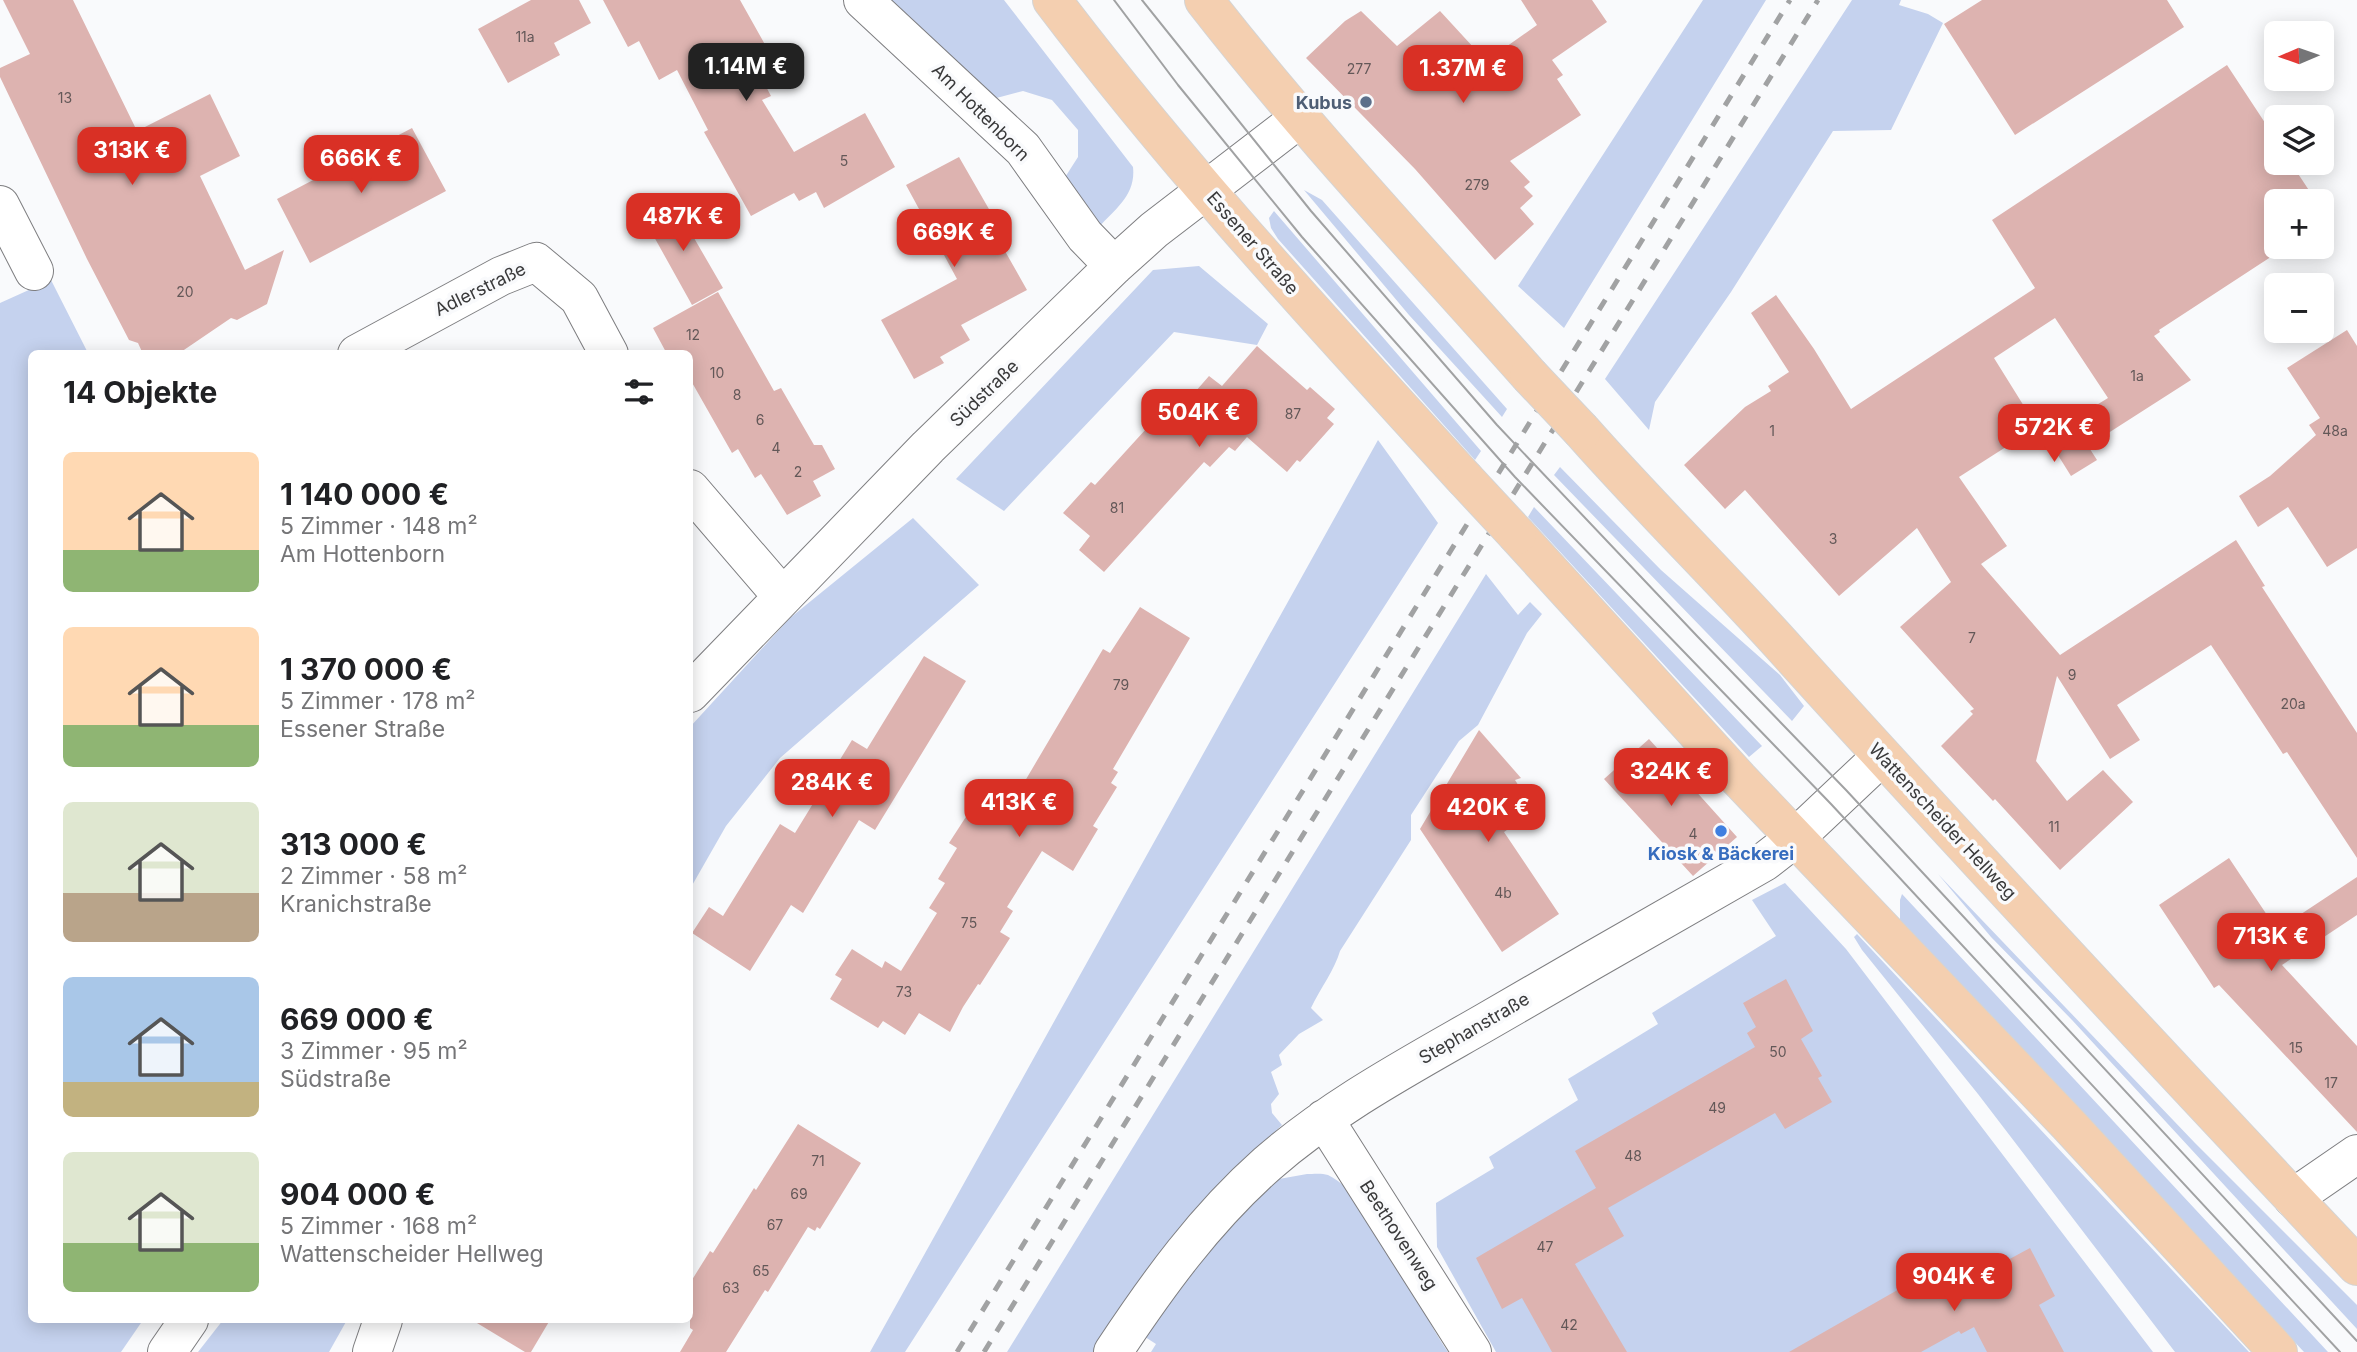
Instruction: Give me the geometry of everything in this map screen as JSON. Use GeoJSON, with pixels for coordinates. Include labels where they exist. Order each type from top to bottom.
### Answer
{"type":"FeatureCollection","features":[{"type":"Feature","properties":{"kind":"main road","name":"Essener Straße"},"geometry":{"type":"LineString","coordinates":[[1052,0],[1153,129],[1281,277],[1738,779],[1795,838]]}},
{"type":"Feature","properties":{"kind":"main road"},"geometry":{"type":"LineString","coordinates":[[1204,0],[1300,118]]}},
{"type":"Feature","properties":{"kind":"main road","name":"Wattenscheider Hellweg"},"geometry":{"type":"LineString","coordinates":[[1300,118],[1631,486],[1788,651],[1882,756],[2357,1266]]}},
{"type":"Feature","properties":{"kind":"main road"},"geometry":{"type":"LineString","coordinates":[[1795,838],[2068,1124],[2278,1352]]}},
{"type":"Feature","properties":{"kind":"street","name":"Am Hottenborn"},"geometry":{"type":"LineString","coordinates":[[863,0],[1023,149],[1085,236],[1114,266]]}},
{"type":"Feature","properties":{"kind":"street","name":"Südstraße"},"geometry":{"type":"LineString","coordinates":[[693,690],[928,447],[1114,266],[1154,230],[1300,118]]}},
{"type":"Feature","properties":{"kind":"street"},"geometry":{"type":"LineString","coordinates":[[0,205],[34,271]]}},
{"type":"Feature","properties":{"kind":"street","name":"Adlerstraße"},"geometry":{"type":"LineString","coordinates":[[364,350],[501,276],[536,262],[579,298],[607,350]]}},
{"type":"Feature","properties":{"kind":"street"},"geometry":{"type":"LineString","coordinates":[[693,492],[782,596]]}},
{"type":"Feature","properties":{"kind":"street","name":"Stephanstraße"},"geometry":{"type":"LineString","coordinates":[[1112,1352],[1170,1267],[1212,1216],[1267,1164],[1324,1119],[1393,1075],[1764,862],[1795,838],[1882,756]]}},
{"type":"Feature","properties":{"kind":"street","name":"Beethovenweg"},"geometry":{"type":"LineString","coordinates":[[1324,1119],[1472,1352]]}},
{"type":"Feature","properties":{"kind":"street"},"geometry":{"type":"LineString","coordinates":[[2293,1198],[2357,1154]]}},
{"type":"Feature","properties":{"kind":"street"},"geometry":{"type":"LineString","coordinates":[[167,1352],[187,1323]]}},
{"type":"Feature","properties":{"kind":"street"},"geometry":{"type":"LineString","coordinates":[[372,1352],[382,1323]]}},
{"type":"Feature","properties":{"kind":"shaded area"},"geometry":{"type":"Polygon","coordinates":[[[891,0],[1004,0],[1133,167],[1128,193],[1099,227],[1062,182],[1078,157],[1078,130],[1052,100],[1023,91],[989,100],[891,0]]]}},
{"type":"Feature","properties":{"kind":"shaded area"},"geometry":{"type":"Polygon","coordinates":[[[1703,0],[1766,0],[1564,328],[1518,286],[1703,0]]]}},
{"type":"Feature","properties":{"kind":"shaded area"},"geometry":{"type":"Polygon","coordinates":[[[1852,0],[1901,0],[1899,5],[1928,14],[1943,23],[1891,130],[1833,131],[1731,292],[1655,402],[1649,430],[1605,379],[1852,0]]]}},
{"type":"Feature","properties":{"kind":"shaded area"},"geometry":{"type":"Polygon","coordinates":[[[1304,190],[1322,200],[1507,409],[1502,417],[1409,315],[1304,190]]]}},
{"type":"Feature","properties":{"kind":"shaded area"},"geometry":{"type":"Polygon","coordinates":[[[1274,211],[1481,451],[1475,460],[1278,239],[1271,228],[1269,218],[1274,211]]]}},
{"type":"Feature","properties":{"kind":"shaded area"},"geometry":{"type":"Polygon","coordinates":[[[1199,266],[1268,324],[1257,345],[1174,332],[1004,511],[956,479],[1153,270],[1199,266]]]}},
{"type":"Feature","properties":{"kind":"shaded area"},"geometry":{"type":"Polygon","coordinates":[[[51,280],[86,350],[28,350],[28,1323],[141,1323],[121,1352],[0,1352],[0,303],[51,280]]]}},
{"type":"Feature","properties":{"kind":"shaded area"},"geometry":{"type":"Polygon","coordinates":[[[1378,440],[1438,523],[905,1352],[870,1352],[1378,440]]]}},
{"type":"Feature","properties":{"kind":"shaded area"},"geometry":{"type":"Polygon","coordinates":[[[1560,467],[1661,570],[1780,675],[1804,706],[1792,721],[1554,475],[1560,467]]]}},
{"type":"Feature","properties":{"kind":"shaded area"},"geometry":{"type":"Polygon","coordinates":[[[1534,507],[1762,746],[1749,757],[1528,517],[1534,507]]]}},
{"type":"Feature","properties":{"kind":"shaded area"},"geometry":{"type":"Polygon","coordinates":[[[913,518],[979,585],[780,758],[726,826],[693,884],[693,724],[790,618],[913,518]]]}},
{"type":"Feature","properties":{"kind":"shaded area"},"geometry":{"type":"Polygon","coordinates":[[[1486,574],[1518,615],[1530,602],[1542,614],[1527,633],[1478,725],[1459,741],[1411,815],[1411,840],[1340,951],[1311,1008],[1323,1020],[1299,1034],[1279,1055],[1282,1065],[1271,1072],[1279,1094],[1271,1104],[1272,1113],[1282,1125],[1238,1167],[1173,1240],[1094,1352],[1007,1352],[1486,574]]]}},
{"type":"Feature","properties":{"kind":"shaded area"},"geometry":{"type":"Polygon","coordinates":[[[1938,874],[2195,1143],[2357,1305],[2357,1329],[2072,1020],[1991,937],[1938,874]]]}},
{"type":"Feature","properties":{"kind":"shaded area"},"geometry":{"type":"Polygon","coordinates":[[[1785,883],[1846,949],[2153,1352],[1496,1352],[1437,1247],[1436,1203],[1494,1168],[1489,1157],[1578,1100],[1568,1079],[1658,1024],[1652,1013],[1776,936],[1752,900],[1785,883]]]}},
{"type":"Feature","properties":{"kind":"shaded area"},"geometry":{"type":"Polygon","coordinates":[[[1902,894],[2328,1352],[2304,1352],[1900,921],[1902,894]]]}},
{"type":"Feature","properties":{"kind":"shaded area"},"geometry":{"type":"Polygon","coordinates":[[[1857,934],[2249,1352],[2175,1352],[1978,1094],[1862,950],[1854,937],[1857,934]]]}},
{"type":"Feature","properties":{"kind":"shaded area"},"geometry":{"type":"Polygon","coordinates":[[[1307,1174],[1328,1175],[1345,1187],[1362,1206],[1394,1255],[1448,1352],[1151,1352],[1156,1344],[1142,1335],[1181,1282],[1256,1196],[1279,1179],[1307,1174]]]}},
{"type":"Feature","properties":{"kind":"shaded area"},"geometry":{"type":"Polygon","coordinates":[[[221,1323],[345,1323],[329,1352],[198,1352],[221,1323]]]}},
{"type":"Feature","properties":{"kind":"building"},"geometry":{"type":"Polygon","coordinates":[[[3,0],[73,0],[137,131],[210,94],[240,156],[200,176],[245,270],[284,250],[267,304],[237,320],[231,318],[184,350],[141,350],[138,343],[129,340],[0,77],[0,68],[30,54],[3,0]]]}},
{"type":"Feature","properties":{"kind":"building"},"geometry":{"type":"Polygon","coordinates":[[[531,0],[579,0],[591,23],[554,43],[560,55],[508,83],[478,29],[531,0]]]}},
{"type":"Feature","properties":{"kind":"building"},"geometry":{"type":"Polygon","coordinates":[[[603,0],[740,0],[768,50],[751,58],[771,96],[762,100],[794,152],[865,113],[895,167],[824,208],[816,192],[799,201],[794,193],[751,216],[704,132],[708,130],[677,70],[659,80],[639,41],[628,47],[603,0]]]}},
{"type":"Feature","properties":{"kind":"building"},"geometry":{"type":"Polygon","coordinates":[[[1521,0],[1592,0],[1607,22],[1552,60],[1563,75],[1557,79],[1581,115],[1510,161],[1530,182],[1524,187],[1533,196],[1520,208],[1534,224],[1495,260],[1415,169],[1306,58],[1345,21],[1361,11],[1397,46],[1440,11],[1486,61],[1537,25],[1521,0]]]}},
{"type":"Feature","properties":{"kind":"building"},"geometry":{"type":"Polygon","coordinates":[[[1982,0],[2167,0],[2184,27],[2015,135],[1944,24],[1982,0]]]}},
{"type":"Feature","properties":{"kind":"building"},"geometry":{"type":"Polygon","coordinates":[[[2227,65],[2264,121],[2264,175],[2299,175],[2308,189],[2264,189],[2264,259],[2268,259],[2159,330],[2154,336],[2191,380],[2088,446],[2097,460],[2071,476],[2046,436],[2108,398],[2055,318],[1994,358],[2037,427],[1959,477],[2007,546],[1981,564],[2060,655],[2236,540],[2265,586],[2262,587],[2357,733],[2357,858],[2287,752],[2283,754],[2211,645],[2117,705],[2140,740],[2110,759],[2057,676],[2036,761],[2067,801],[2103,770],[2133,802],[2060,870],[1995,799],[1993,801],[1941,746],[1973,714],[1970,711],[1974,709],[1900,627],[1951,582],[1917,528],[1839,596],[1745,490],[1725,509],[1684,465],[1745,407],[1771,391],[1768,386],[1789,372],[1751,313],[1776,295],[1851,409],[2035,288],[1992,220],[2227,65]]]}},
{"type":"Feature","properties":{"kind":"building"},"geometry":{"type":"Polygon","coordinates":[[[412,128],[446,191],[310,263],[277,199],[412,128]]]}},
{"type":"Feature","properties":{"kind":"building"},"geometry":{"type":"Polygon","coordinates":[[[959,157],[1001,230],[1001,235],[997,237],[1027,290],[961,325],[970,340],[940,357],[944,363],[914,379],[881,320],[957,279],[906,185],[959,157]]]}},
{"type":"Feature","properties":{"kind":"building"},"geometry":{"type":"Polygon","coordinates":[[[672,200],[723,288],[692,305],[643,217],[672,200]]]}},
{"type":"Feature","properties":{"kind":"building"},"geometry":{"type":"Polygon","coordinates":[[[718,292],[774,391],[781,388],[814,445],[822,445],[835,469],[813,481],[821,496],[787,515],[761,474],[755,478],[738,449],[732,453],[693,384],[693,350],[665,350],[653,328],[718,292]]]}},
{"type":"Feature","properties":{"kind":"building"},"geometry":{"type":"Polygon","coordinates":[[[2347,330],[2357,346],[2357,548],[2327,567],[2288,507],[2258,527],[2239,496],[2270,476],[2316,435],[2309,425],[2320,418],[2287,368],[2326,343],[2334,343],[2334,338],[2347,330]]]}},
{"type":"Feature","properties":{"kind":"building"},"geometry":{"type":"Polygon","coordinates":[[[1257,346],[1307,390],[1310,387],[1335,409],[1327,418],[1334,424],[1300,462],[1297,460],[1287,472],[1247,437],[1235,451],[1229,447],[1210,467],[1204,462],[1104,572],[1079,550],[1090,536],[1063,513],[1091,482],[1095,485],[1146,429],[1151,433],[1177,402],[1182,407],[1209,376],[1222,386],[1257,346]]]}},
{"type":"Feature","properties":{"kind":"building"},"geometry":{"type":"Polygon","coordinates":[[[1140,607],[1190,638],[1113,769],[1118,772],[1111,783],[1117,787],[1093,826],[1098,829],[1073,871],[1042,851],[1007,907],[1013,911],[1000,932],[1010,938],[963,1007],[950,1032],[919,1013],[905,1035],[883,1021],[878,1028],[830,999],[842,979],[835,975],[852,949],[882,968],[885,961],[901,971],[937,913],[929,908],[945,883],[938,879],[957,848],[949,843],[982,792],[1009,808],[1103,649],[1110,653],[1140,607]]]}},
{"type":"Feature","properties":{"kind":"building"},"geometry":{"type":"Polygon","coordinates":[[[924,656],[966,681],[875,830],[859,820],[803,913],[791,905],[750,971],[693,934],[709,907],[723,916],[780,824],[795,833],[852,740],[867,749],[924,656]]]}},
{"type":"Feature","properties":{"kind":"building"},"geometry":{"type":"Polygon","coordinates":[[[1479,730],[1521,778],[1515,780],[1535,811],[1504,832],[1559,914],[1502,952],[1420,829],[1479,730]]]}},
{"type":"Feature","properties":{"kind":"building"},"geometry":{"type":"Polygon","coordinates":[[[1649,739],[1737,837],[1693,876],[1604,779],[1649,739]]]}},
{"type":"Feature","properties":{"kind":"building"},"geometry":{"type":"Polygon","coordinates":[[[2229,858],[2277,930],[2357,877],[2357,915],[2282,965],[2357,1046],[2357,1132],[2219,985],[2214,988],[2159,905],[2229,858]]]}},
{"type":"Feature","properties":{"kind":"building"},"geometry":{"type":"Polygon","coordinates":[[[1786,979],[1813,1031],[1801,1039],[1822,1076],[1818,1078],[1832,1102],[1785,1129],[1775,1113],[1608,1208],[1624,1236],[1575,1264],[1627,1352],[1552,1352],[1522,1298],[1502,1309],[1476,1258],[1596,1188],[1575,1151],[1755,1047],[1747,1033],[1756,1027],[1743,1003],[1786,979]]]}},
{"type":"Feature","properties":{"kind":"building"},"geometry":{"type":"Polygon","coordinates":[[[798,1124],[861,1163],[820,1229],[817,1227],[815,1231],[808,1227],[768,1292],[765,1290],[726,1352],[680,1352],[693,1330],[690,1323],[693,1323],[693,1278],[710,1251],[713,1253],[754,1188],[756,1190],[798,1124]]]}},
{"type":"Feature","properties":{"kind":"building"},"geometry":{"type":"Polygon","coordinates":[[[2030,1248],[2055,1296],[2039,1305],[2064,1352],[1987,1352],[1974,1327],[1961,1334],[1959,1331],[1921,1352],[1789,1352],[1922,1276],[1927,1284],[1958,1266],[1964,1275],[1996,1255],[1999,1261],[2002,1259],[2004,1262],[2030,1248]]]}},
{"type":"Feature","properties":{"kind":"building"},"geometry":{"type":"Polygon","coordinates":[[[477,1323],[548,1323],[531,1352],[525,1352],[477,1323]]]}},
{"type":"Feature","properties":{"kind":"tram line"},"geometry":{"type":"LineString","coordinates":[[1114,0],[1178,85],[1302,237],[1515,477],[1831,804],[2340,1352]]}},
{"type":"Feature","properties":{"kind":"tram line"},"geometry":{"type":"LineString","coordinates":[[1142,0],[1311,211],[1497,425],[1846,790],[2357,1341]]}},
{"type":"Feature","properties":{"kind":"railway"},"geometry":{"type":"LineString","coordinates":[[957,1352],[1790,0]]}},
{"type":"Feature","properties":{"kind":"railway"},"geometry":{"type":"LineString","coordinates":[[984,1352],[1818,0]]}},
{"type":"Feature","properties":{"kind":"place","name":"Kubus"},"geometry":{"type":"Point","coordinates":[1366,102]}},
{"type":"Feature","properties":{"kind":"place","name":"Kiosk & Bäckerei"},"geometry":{"type":"Point","coordinates":[1721,831]}}]}
